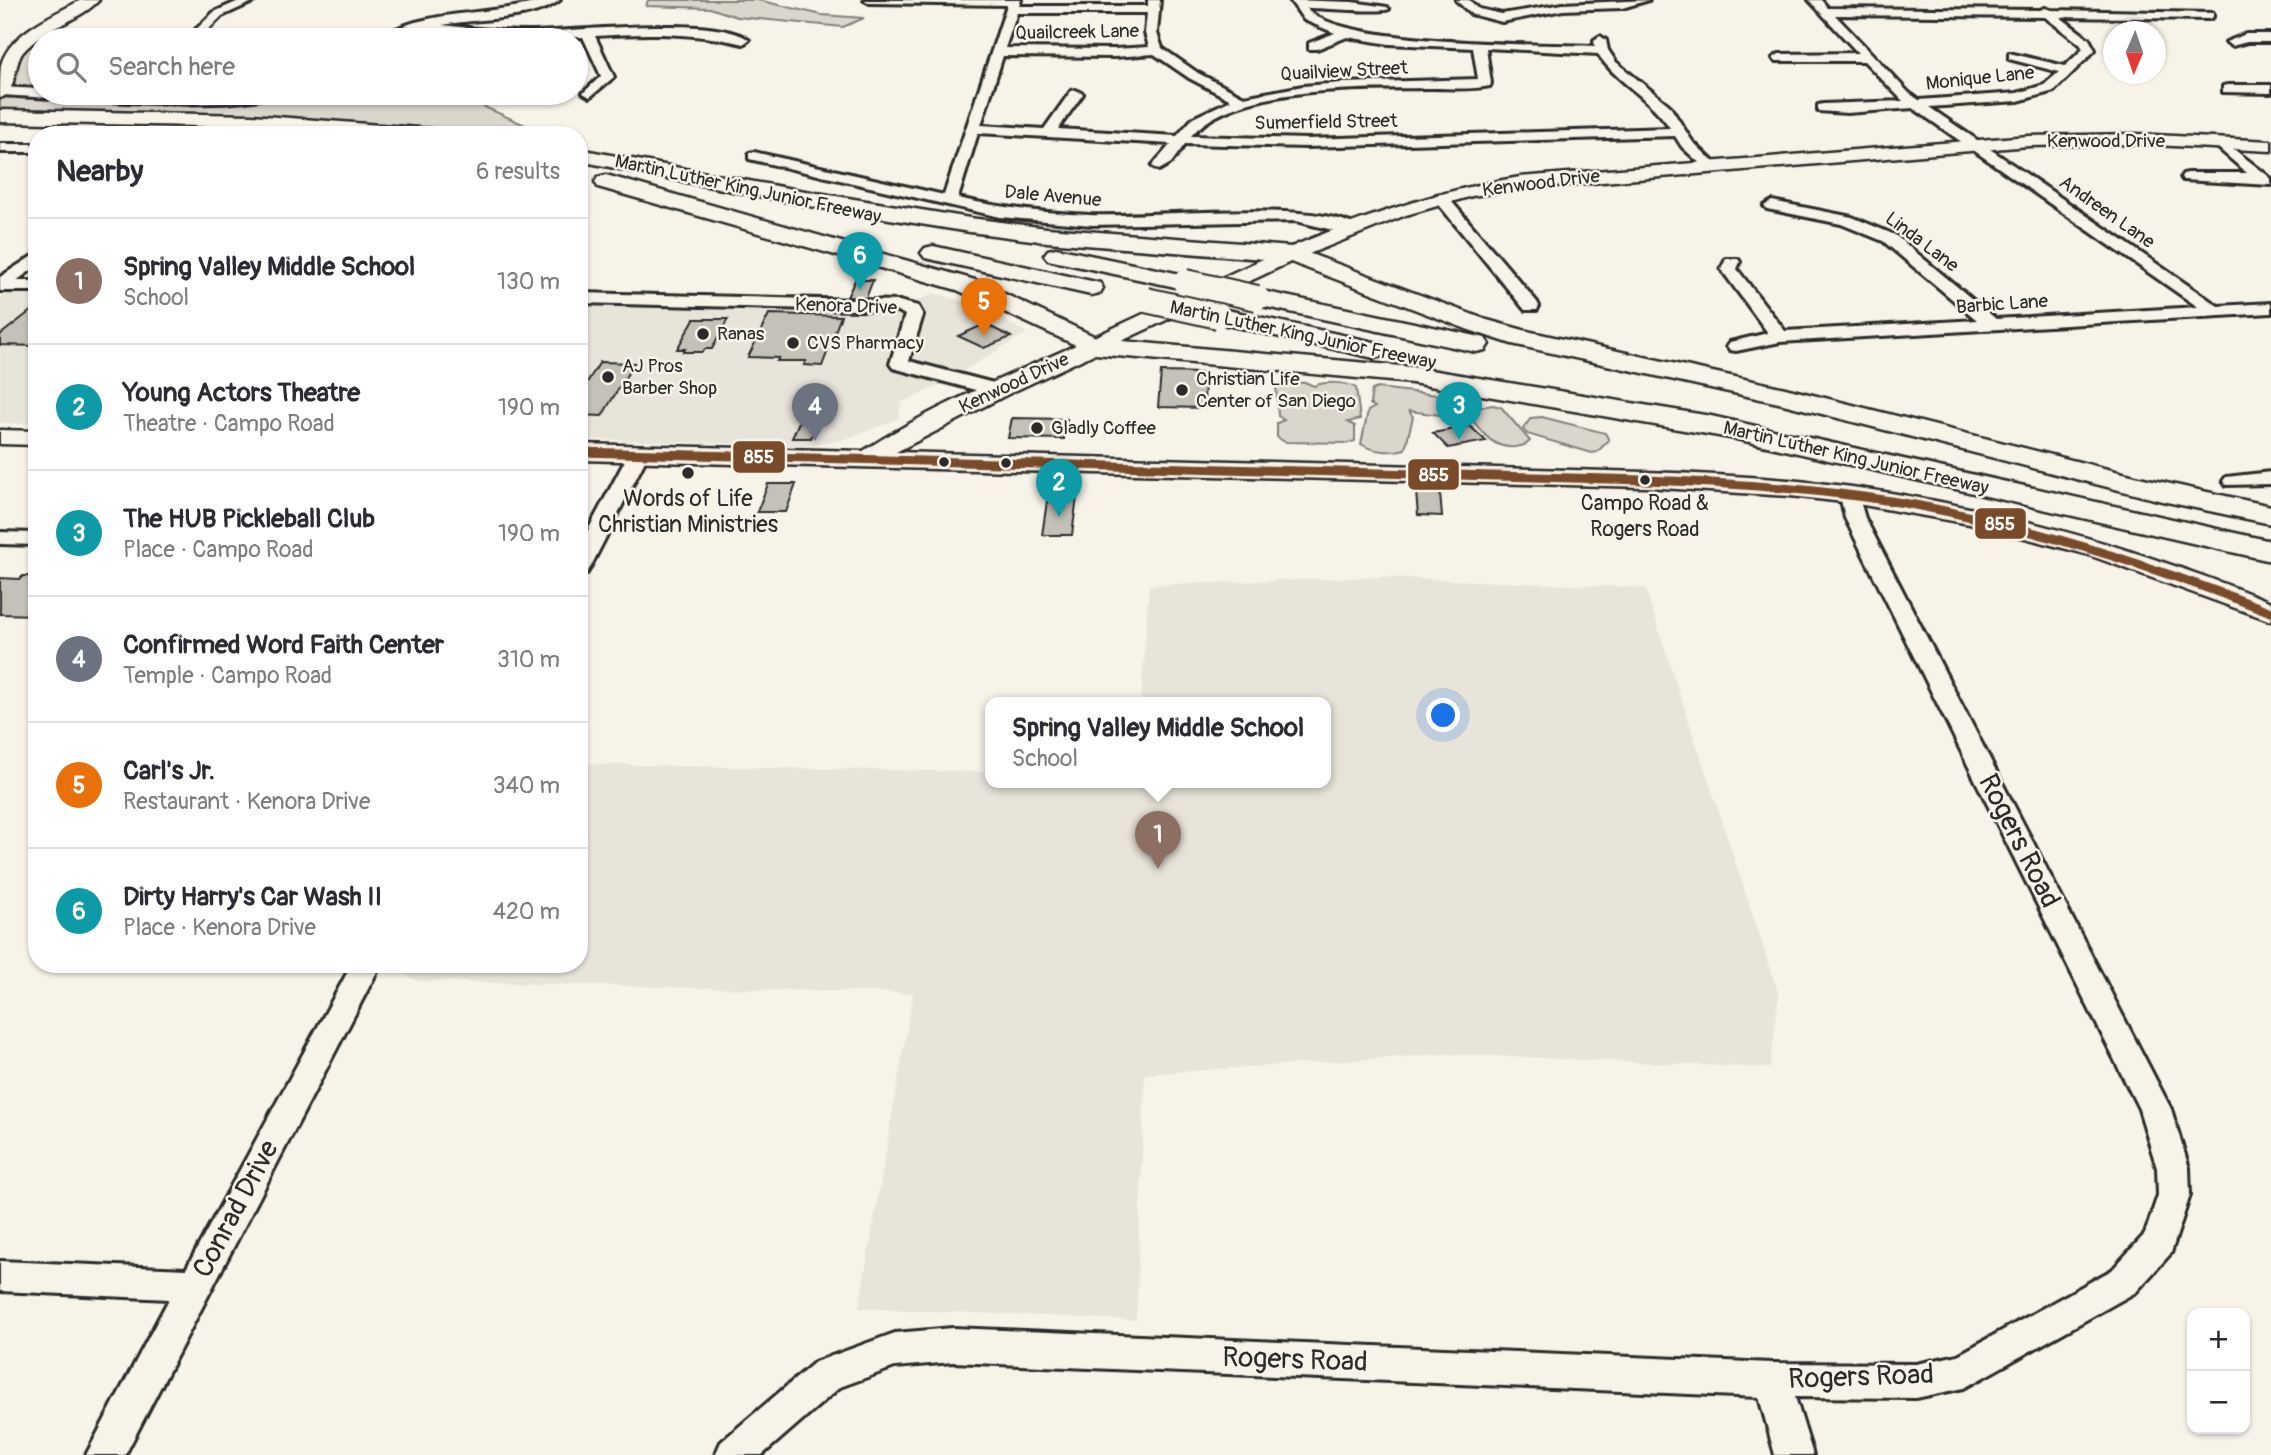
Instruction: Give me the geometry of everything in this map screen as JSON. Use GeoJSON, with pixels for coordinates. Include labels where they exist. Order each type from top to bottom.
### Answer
{"type":"FeatureCollection","features":[{"type":"Feature","properties":{"kind":"highway"},"geometry":{"type":"LineString","coordinates":[[3,121],[33,126]]}},
{"type":"Feature","properties":{"kind":"highway"},"geometry":{"type":"LineString","coordinates":[[3,121],[252,121],[316,126]]}},
{"type":"Feature","properties":{"kind":"highway","name":"Martin Luther King Junior Freeway"},"geometry":{"type":"LineString","coordinates":[[588,157],[790,194],[954,233],[2271,515]]}},
{"type":"Feature","properties":{"kind":"highway","name":"Martin Luther King Junior Freeway"},"geometry":{"type":"LineString","coordinates":[[588,179],[2271,551]]}},
{"type":"Feature","properties":{"kind":"highway"},"geometry":{"type":"LineString","coordinates":[[606,182],[966,285],[1096,346],[1412,375],[1735,431]]}},
{"type":"Feature","properties":{"kind":"highway"},"geometry":{"type":"LineString","coordinates":[[790,194],[970,225],[1292,254],[1478,325],[1521,338],[1786,396],[2162,492]]}},
{"type":"Feature","properties":{"kind":"main road"},"geometry":{"type":"LineString","coordinates":[[46,28],[88,2]]}},
{"type":"Feature","properties":{"kind":"main road"},"geometry":{"type":"LineString","coordinates":[[0,92],[12,56],[28,41]]}},
{"type":"Feature","properties":{"kind":"main road","name":"Kenwood Drive"},"geometry":{"type":"LineString","coordinates":[[867,459],[932,422],[998,390],[1292,254],[1399,211],[1441,198],[1520,184],[1978,145],[2109,139],[2271,146]]}},
{"type":"Feature","properties":{"kind":"main road"},"geometry":{"type":"LineString","coordinates":[[932,422],[926,443],[936,460]]}},
{"type":"Feature","properties":{"kind":"main road"},"geometry":{"type":"LineString","coordinates":[[0,437],[28,438]]}},
{"type":"Feature","properties":{"kind":"main road"},"geometry":{"type":"LineString","coordinates":[[588,452],[1717,483],[1850,495],[1958,513],[2046,536],[2208,586],[2271,612]]}},
{"type":"Feature","properties":{"kind":"street"},"geometry":{"type":"LineString","coordinates":[[88,2],[102,0]]}},
{"type":"Feature","properties":{"kind":"street"},"geometry":{"type":"LineString","coordinates":[[203,28],[218,14],[251,0]]}},
{"type":"Feature","properties":{"kind":"street"},"geometry":{"type":"LineString","coordinates":[[418,28],[464,17],[519,11],[554,0]]}},
{"type":"Feature","properties":{"kind":"street"},"geometry":{"type":"LineString","coordinates":[[870,0],[1154,5],[1150,34],[1156,50],[1205,85],[1243,101]]}},
{"type":"Feature","properties":{"kind":"street"},"geometry":{"type":"LineString","coordinates":[[1462,0],[1475,12],[1502,18],[1563,7],[1614,6],[1643,0]]}},
{"type":"Feature","properties":{"kind":"street","name":"Monique Lane"},"geometry":{"type":"LineString","coordinates":[[1823,108],[1917,104],[2033,94],[2053,86],[2066,69],[2086,56],[2089,47],[2031,0]]}},
{"type":"Feature","properties":{"kind":"street"},"geometry":{"type":"LineString","coordinates":[[1297,3],[1342,4],[1383,9]]}},
{"type":"Feature","properties":{"kind":"street"},"geometry":{"type":"LineString","coordinates":[[1297,3],[1314,22],[1346,33],[1389,40],[1601,45],[1621,74],[1664,108],[1678,132],[1700,158],[1711,166]]}},
{"type":"Feature","properties":{"kind":"street"},"geometry":{"type":"LineString","coordinates":[[949,201],[1014,4]]}},
{"type":"Feature","properties":{"kind":"street"},"geometry":{"type":"LineString","coordinates":[[1819,5],[2049,14],[2208,15]]}},
{"type":"Feature","properties":{"kind":"street","name":"Andreen Lane"},"geometry":{"type":"LineString","coordinates":[[1819,5],[1905,96],[2213,310]]}},
{"type":"Feature","properties":{"kind":"street"},"geometry":{"type":"LineString","coordinates":[[424,26],[444,28]]}},
{"type":"Feature","properties":{"kind":"street"},"geometry":{"type":"LineString","coordinates":[[588,33],[672,28],[712,32],[743,40]]}},
{"type":"Feature","properties":{"kind":"street"},"geometry":{"type":"LineString","coordinates":[[1313,46],[1346,33]]}},
{"type":"Feature","properties":{"kind":"street"},"geometry":{"type":"LineString","coordinates":[[588,35],[608,77],[590,93]]}},
{"type":"Feature","properties":{"kind":"street"},"geometry":{"type":"LineString","coordinates":[[2232,42],[2246,38],[2271,38]]}},
{"type":"Feature","properties":{"kind":"street","name":"Quailview Street"},"geometry":{"type":"LineString","coordinates":[[1159,166],[1169,159],[1179,140],[1191,126],[1204,117],[1243,101],[1303,90],[1485,83],[1479,44]]}},
{"type":"Feature","properties":{"kind":"street","name":"Quailcreek Lane"},"geometry":{"type":"LineString","coordinates":[[999,52],[1114,53],[1156,50]]}},
{"type":"Feature","properties":{"kind":"street"},"geometry":{"type":"LineString","coordinates":[[2012,56],[2066,69]]}},
{"type":"Feature","properties":{"kind":"street"},"geometry":{"type":"LineString","coordinates":[[1779,58],[1867,57]]}},
{"type":"Feature","properties":{"kind":"street"},"geometry":{"type":"LineString","coordinates":[[2228,89],[2271,89]]}},
{"type":"Feature","properties":{"kind":"street"},"geometry":{"type":"LineString","coordinates":[[0,92],[28,93]]}},
{"type":"Feature","properties":{"kind":"street"},"geometry":{"type":"LineString","coordinates":[[1049,132],[1076,94]]}},
{"type":"Feature","properties":{"kind":"street","name":"Sumerfield Street"},"geometry":{"type":"LineString","coordinates":[[974,129],[1310,150],[1678,132]]}},
{"type":"Feature","properties":{"kind":"street"},"geometry":{"type":"LineString","coordinates":[[2222,144],[2266,182]]}},
{"type":"Feature","properties":{"kind":"street"},"geometry":{"type":"LineString","coordinates":[[0,148],[28,148]]}},
{"type":"Feature","properties":{"kind":"street","name":"Dale Avenue"},"geometry":{"type":"LineString","coordinates":[[754,156],[1000,212],[1092,220],[1296,216],[1338,224],[1353,230]]}},
{"type":"Feature","properties":{"kind":"street"},"geometry":{"type":"LineString","coordinates":[[2188,177],[2266,182]]}},
{"type":"Feature","properties":{"kind":"street"},"geometry":{"type":"LineString","coordinates":[[1441,198],[1531,306]]}},
{"type":"Feature","properties":{"kind":"street","name":"Linda Lane"},"geometry":{"type":"LineString","coordinates":[[1772,206],[1830,215],[1868,227],[1889,238],[1994,326]]}},
{"type":"Feature","properties":{"kind":"street"},"geometry":{"type":"LineString","coordinates":[[1296,216],[1328,240]]}},
{"type":"Feature","properties":{"kind":"street"},"geometry":{"type":"LineString","coordinates":[[1732,262],[1729,269],[1780,337]]}},
{"type":"Feature","properties":{"kind":"street"},"geometry":{"type":"LineString","coordinates":[[0,285],[28,265]]}},
{"type":"Feature","properties":{"kind":"street"},"geometry":{"type":"LineString","coordinates":[[0,285],[28,286]]}},
{"type":"Feature","properties":{"kind":"street","name":"Kenora Drive"},"geometry":{"type":"LineString","coordinates":[[588,298],[899,306],[912,310],[915,315],[899,364],[998,390]]}},
{"type":"Feature","properties":{"kind":"street","name":"Barbic Lane"},"geometry":{"type":"LineString","coordinates":[[1736,346],[1754,340],[1780,337],[2271,308]]}},
{"type":"Feature","properties":{"kind":"street"},"geometry":{"type":"LineString","coordinates":[[588,548],[639,453]]}},
{"type":"Feature","properties":{"kind":"street"},"geometry":{"type":"LineString","coordinates":[[2233,481],[2271,478]]}},
{"type":"Feature","properties":{"kind":"street","name":"Rogers Road"},"geometry":{"type":"LineString","coordinates":[[734,1455],[828,1374],[895,1350],[953,1345],[1772,1380],[1916,1381],[1964,1371],[2124,1281],[2159,1242],[2174,1195],[2173,1167],[2155,1109],[1855,518],[1850,495]]}},
{"type":"Feature","properties":{"kind":"street"},"geometry":{"type":"LineString","coordinates":[[0,538],[28,539]]}},
{"type":"Feature","properties":{"kind":"street","name":"Conrad Drive"},"geometry":{"type":"LineString","coordinates":[[105,1455],[362,973]]}},
{"type":"Feature","properties":{"kind":"street"},"geometry":{"type":"LineString","coordinates":[[0,1276],[195,1285]]}},
{"type":"Feature","properties":{"kind":"street"},"geometry":{"type":"LineString","coordinates":[[1772,1380],[1794,1455]]}},
{"type":"Feature","properties":{"kind":"shaded area"},"geometry":{"type":"Polygon","coordinates":[[[648,0],[758,0],[822,15],[864,18],[843,27],[737,17],[710,8],[646,6],[648,0]]]}},
{"type":"Feature","properties":{"kind":"shaded area"},"geometry":{"type":"Polygon","coordinates":[[[27,41],[28,105],[480,105],[527,126],[373,126],[247,115],[0,111],[0,91],[27,41]]]}},
{"type":"Feature","properties":{"kind":"shaded area"},"geometry":{"type":"Polygon","coordinates":[[[9,291],[28,291],[28,424],[0,423],[0,298],[9,291]]]}},
{"type":"Feature","properties":{"kind":"shaded area"},"geometry":{"type":"Polygon","coordinates":[[[934,293],[973,304],[1027,333],[938,386],[902,402],[898,419],[845,439],[809,446],[588,439],[588,302],[901,308],[934,293]]]}},
{"type":"Feature","properties":{"kind":"shaded area"},"geometry":{"type":"Polygon","coordinates":[[[1283,382],[1314,386],[1335,383],[1356,388],[1360,419],[1348,422],[1355,426],[1355,441],[1285,442],[1277,437],[1277,423],[1284,420],[1278,416],[1276,385],[1283,382]]]}},
{"type":"Feature","properties":{"kind":"shaded area"},"geometry":{"type":"Polygon","coordinates":[[[1378,388],[1446,396],[1451,399],[1448,413],[1440,415],[1409,411],[1413,417],[1405,449],[1371,449],[1361,444],[1368,411],[1375,407],[1370,404],[1372,390],[1378,388]]]}},
{"type":"Feature","properties":{"kind":"shaded area"},"geometry":{"type":"Polygon","coordinates":[[[1493,405],[1501,407],[1530,441],[1514,447],[1498,445],[1486,436],[1465,411],[1493,405]]]}},
{"type":"Feature","properties":{"kind":"shaded area"},"geometry":{"type":"Polygon","coordinates":[[[1542,417],[1605,433],[1609,440],[1597,452],[1592,453],[1527,434],[1523,429],[1531,418],[1542,417]]]}},
{"type":"Feature","properties":{"kind":"shaded area"},"geometry":{"type":"Polygon","coordinates":[[[1381,577],[1645,588],[1779,995],[1770,1068],[1446,1054],[1145,1074],[1136,1320],[859,1308],[913,993],[417,981],[402,973],[588,973],[588,764],[985,772],[985,788],[1331,788],[1331,697],[1141,697],[1149,585],[1381,577]]]}},
{"type":"Feature","properties":{"kind":"building"},"geometry":{"type":"Polygon","coordinates":[[[855,280],[873,280],[866,298],[847,297],[855,280]]]}},
{"type":"Feature","properties":{"kind":"building"},"geometry":{"type":"Polygon","coordinates":[[[28,313],[28,346],[0,345],[0,335],[28,313]]]}},
{"type":"Feature","properties":{"kind":"building","name":"CVS Pharmacy"},"geometry":{"type":"Polygon","coordinates":[[[769,314],[841,316],[822,366],[804,365],[806,361],[748,357],[769,314]]]}},
{"type":"Feature","properties":{"kind":"building","name":"Ranas"},"geometry":{"type":"Polygon","coordinates":[[[694,319],[728,319],[712,349],[683,352],[685,349],[677,349],[694,319]]]}},
{"type":"Feature","properties":{"kind":"building"},"geometry":{"type":"Polygon","coordinates":[[[985,324],[1011,337],[984,348],[958,336],[985,324]]]}},
{"type":"Feature","properties":{"kind":"building"},"geometry":{"type":"Polygon","coordinates":[[[600,362],[634,363],[602,416],[588,415],[588,381],[600,362]]]}},
{"type":"Feature","properties":{"kind":"building","name":"Christian Life Center of San Diego"},"geometry":{"type":"Polygon","coordinates":[[[1161,372],[1205,373],[1204,408],[1158,407],[1161,372]]]}},
{"type":"Feature","properties":{"kind":"building"},"geometry":{"type":"Polygon","coordinates":[[[808,401],[825,402],[811,438],[792,438],[808,401]]]}},
{"type":"Feature","properties":{"kind":"building","name":"Gladly Coffee"},"geometry":{"type":"Polygon","coordinates":[[[1012,418],[1067,419],[1064,439],[1008,438],[1012,418]]]}},
{"type":"Feature","properties":{"kind":"building"},"geometry":{"type":"Polygon","coordinates":[[[1470,426],[1486,441],[1448,448],[1433,433],[1470,426]]]}},
{"type":"Feature","properties":{"kind":"building"},"geometry":{"type":"Polygon","coordinates":[[[768,484],[796,484],[786,512],[757,512],[768,484]]]}},
{"type":"Feature","properties":{"kind":"building"},"geometry":{"type":"Polygon","coordinates":[[[1049,488],[1078,489],[1072,535],[1042,535],[1049,488]]]}},
{"type":"Feature","properties":{"kind":"building"},"geometry":{"type":"Polygon","coordinates":[[[1416,492],[1440,493],[1442,516],[1418,515],[1416,492]]]}},
{"type":"Feature","properties":{"kind":"building"},"geometry":{"type":"Polygon","coordinates":[[[28,576],[28,615],[0,614],[0,578],[20,579],[28,576]]]}},
{"type":"Feature","properties":{"kind":"transit line","name":"855"},"geometry":{"type":"LineString","coordinates":[[588,452],[1645,480],[1781,488],[1882,499],[2006,525],[2140,564],[2271,612]]}},
{"type":"Feature","properties":{"kind":"place","name":"Dirty Harry's Car Wash II"},"geometry":{"type":"Point","coordinates":[860,290]}},
{"type":"Feature","properties":{"kind":"place","name":"Ranas"},"geometry":{"type":"Point","coordinates":[703,334]}},
{"type":"Feature","properties":{"kind":"place","name":"Carl's Jr."},"geometry":{"type":"Point","coordinates":[984,336]}},
{"type":"Feature","properties":{"kind":"place","name":"CVS Pharmacy"},"geometry":{"type":"Point","coordinates":[793,343]}},
{"type":"Feature","properties":{"kind":"place","name":"AJ Pros Barber Shop"},"geometry":{"type":"Point","coordinates":[608,377]}},
{"type":"Feature","properties":{"kind":"place","name":"Christian Life Center of San Diego"},"geometry":{"type":"Point","coordinates":[1182,390]}},
{"type":"Feature","properties":{"kind":"place","name":"Gladly Coffee"},"geometry":{"type":"Point","coordinates":[1037,428]}},
{"type":"Feature","properties":{"kind":"place","name":"The HUB Pickleball Club"},"geometry":{"type":"Point","coordinates":[1459,440]}},
{"type":"Feature","properties":{"kind":"place","name":"Confirmed Word Faith Center"},"geometry":{"type":"Point","coordinates":[815,441]}},
{"type":"Feature","properties":{"kind":"place","name":"Words of Life Christian Ministries"},"geometry":{"type":"Point","coordinates":[688,473]}},
{"type":"Feature","properties":{"kind":"place","name":"Campo Road & Rogers Road"},"geometry":{"type":"Point","coordinates":[1645,480]}},
{"type":"Feature","properties":{"kind":"place","name":"Young Actors Theatre"},"geometry":{"type":"Point","coordinates":[1059,517]}},
{"type":"Feature","properties":{"kind":"place","name":"Spring Valley Middle School"},"geometry":{"type":"Point","coordinates":[1158,869]}}]}
